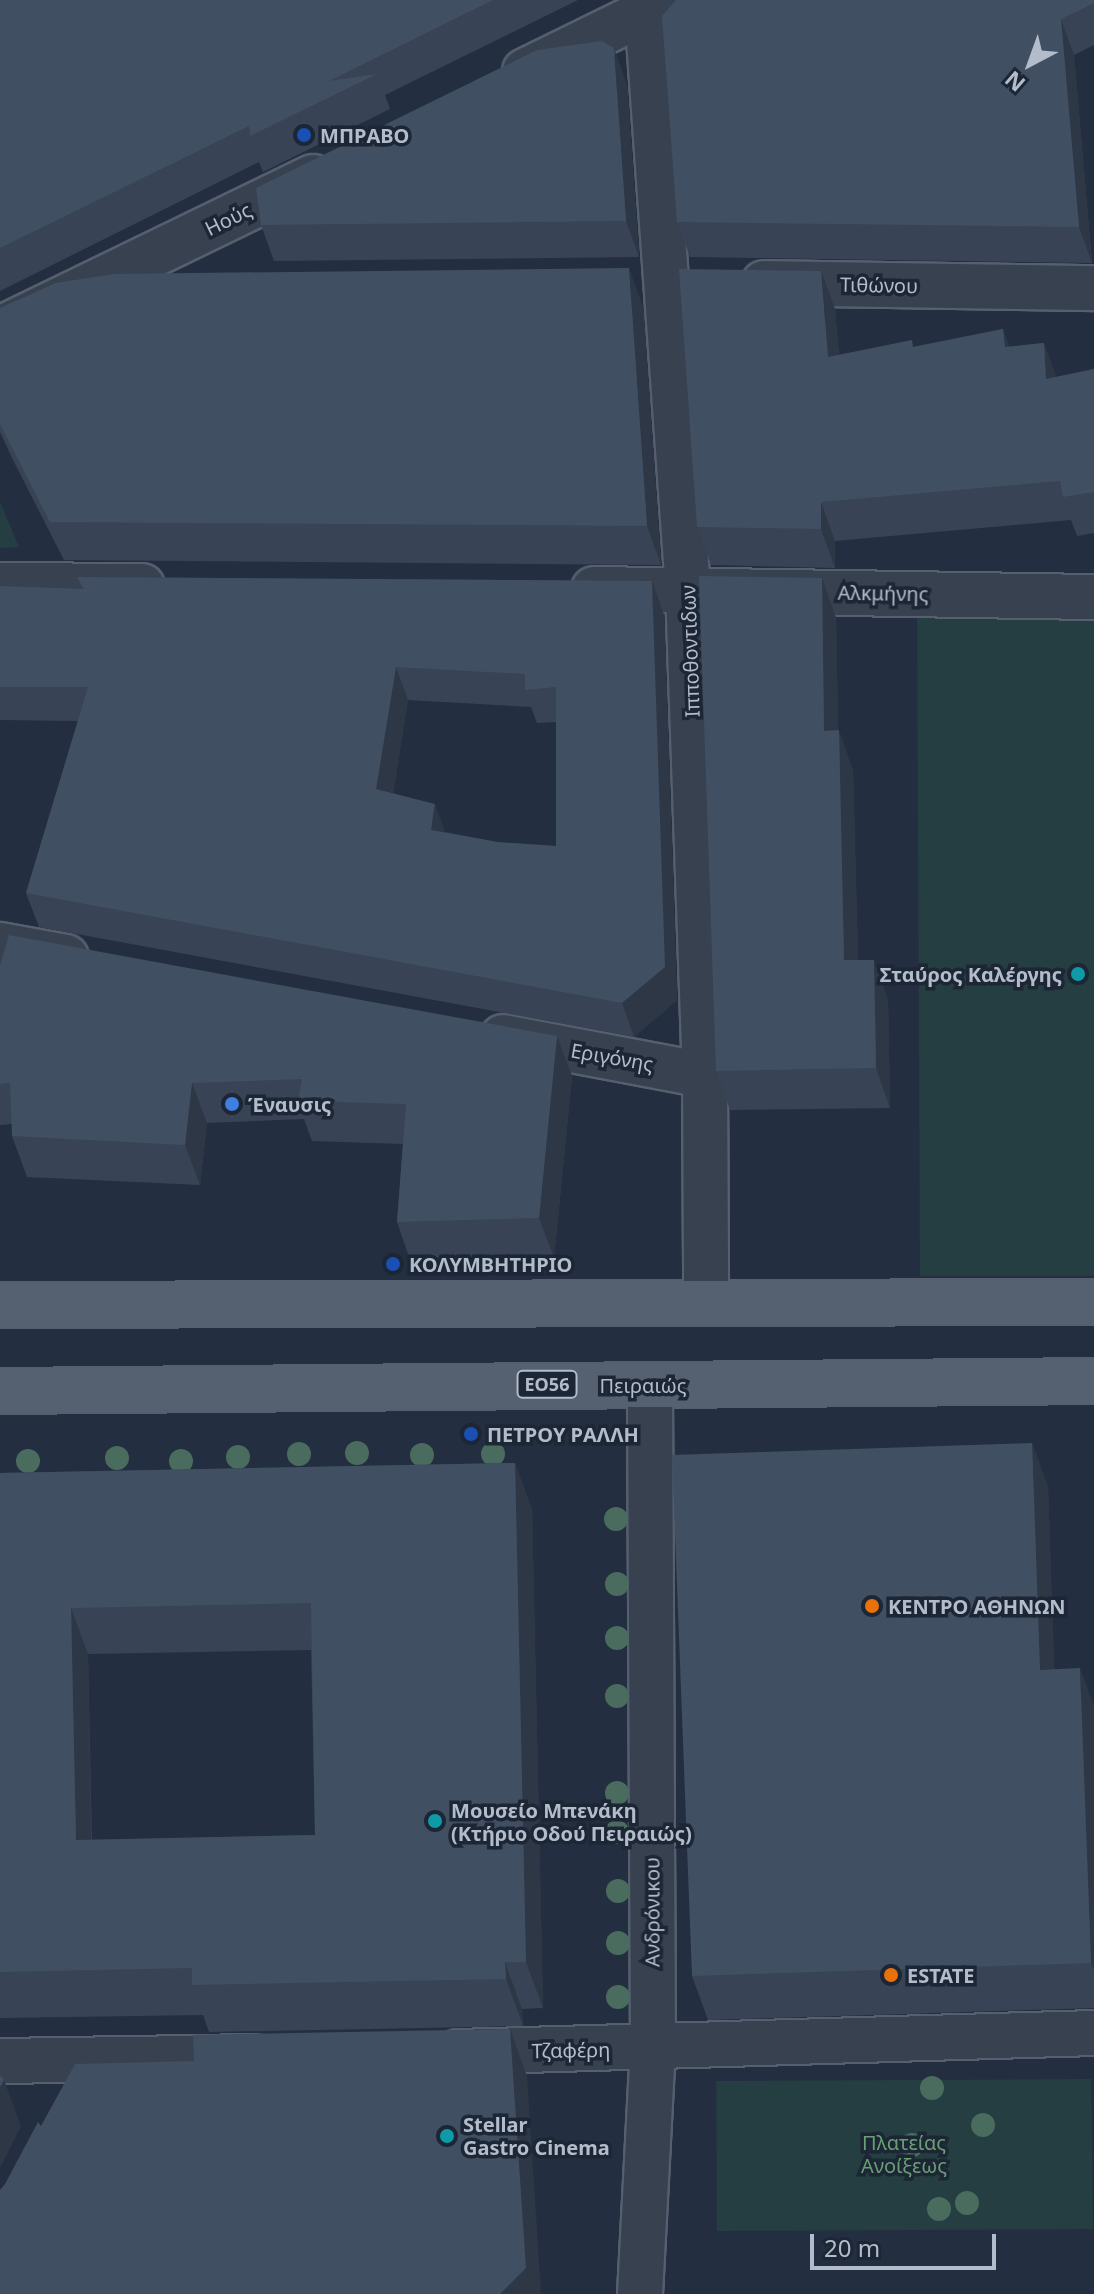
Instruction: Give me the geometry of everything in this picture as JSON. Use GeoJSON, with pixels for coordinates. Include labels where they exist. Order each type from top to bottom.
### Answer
{"type":"FeatureCollection","features":[{"type":"Feature","properties":{"kind":"main road"},"geometry":{"type":"LineString","coordinates":[[0,1305],[1094,1302]]}},
{"type":"Feature","properties":{"kind":"main road","name":"Πειραιώς"},"geometry":{"type":"LineString","coordinates":[[0,1391],[1094,1381]]}},
{"type":"Feature","properties":{"kind":"street"},"geometry":{"type":"LineString","coordinates":[[496,86],[653,4]]}},
{"type":"Feature","properties":{"kind":"street","name":"Ιπποθοντιδων"},"geometry":{"type":"LineString","coordinates":[[653,4],[649,282],[688,590],[705,1075],[706,1303]]}},
{"type":"Feature","properties":{"kind":"street","name":"Ηούς"},"geometry":{"type":"LineString","coordinates":[[0,329],[344,161]]}},
{"type":"Feature","properties":{"kind":"street","name":"Τιθώνου"},"geometry":{"type":"LineString","coordinates":[[649,282],[1094,288]]}},
{"type":"Feature","properties":{"kind":"street"},"geometry":{"type":"LineString","coordinates":[[88,288],[182,287]]}},
{"type":"Feature","properties":{"kind":"street"},"geometry":{"type":"LineString","coordinates":[[0,585],[188,586]]}},
{"type":"Feature","properties":{"kind":"street","name":"Αλκμήνης"},"geometry":{"type":"LineString","coordinates":[[547,589],[1094,597]]}},
{"type":"Feature","properties":{"kind":"street"},"geometry":{"type":"LineString","coordinates":[[0,945],[110,965]]}},
{"type":"Feature","properties":{"kind":"street","name":"Εριγόνης"},"geometry":{"type":"LineString","coordinates":[[470,1031],[705,1075]]}},
{"type":"Feature","properties":{"kind":"street","name":"Ανδρόνικου"},"geometry":{"type":"LineString","coordinates":[[640,2294],[653,2048],[650,1385]]}},
{"type":"Feature","properties":{"kind":"street","name":"Τζαφέρη"},"geometry":{"type":"LineString","coordinates":[[416,2053],[1094,2033]]}},
{"type":"Feature","properties":{"kind":"street"},"geometry":{"type":"LineString","coordinates":[[0,2061],[289,2056]]}},
{"type":"Feature","properties":{"kind":"street"},"geometry":{"type":"LineString","coordinates":[[62,2101],[83,2061]]}},
{"type":"Feature","properties":{"kind":"green space"},"geometry":{"type":"Polygon","coordinates":[[[0,502],[19,547],[0,548],[0,502]]]}},
{"type":"Feature","properties":{"kind":"green space"},"geometry":{"type":"Polygon","coordinates":[[[917,591],[1094,595],[1094,1276],[920,1276],[917,591]]]}},
{"type":"Feature","properties":{"kind":"green space","name":"Πλατείας Ανοίξεως"},"geometry":{"type":"Polygon","coordinates":[[[1091,2079],[1093,2229],[717,2231],[716,2081],[1091,2079]]]}},
{"type":"Feature","properties":{"kind":"building"},"geometry":{"type":"Polygon","coordinates":[[[0,0],[493,0],[329,81],[377,74],[250,136],[249,126],[0,248],[0,0]]]}},
{"type":"Feature","properties":{"kind":"building"},"geometry":{"type":"Polygon","coordinates":[[[676,0],[1094,0],[1094,3],[1061,19],[1079,227],[677,222],[662,16],[676,0]]]}},
{"type":"Feature","properties":{"kind":"building"},"geometry":{"type":"Polygon","coordinates":[[[602,41],[614,48],[626,221],[261,225],[256,188],[537,50],[602,41]]]}},
{"type":"Feature","properties":{"kind":"building"},"geometry":{"type":"Polygon","coordinates":[[[629,268],[647,526],[50,522],[0,424],[0,308],[56,283],[114,274],[629,268]]]}},
{"type":"Feature","properties":{"kind":"building"},"geometry":{"type":"Polygon","coordinates":[[[679,269],[821,271],[828,357],[912,340],[913,347],[1003,329],[1005,347],[1044,343],[1046,379],[1094,369],[1094,492],[1063,497],[1060,481],[821,502],[821,529],[697,527],[679,269]]]}},
{"type":"Feature","properties":{"kind":"building"},"geometry":{"type":"Polygon","coordinates":[[[699,576],[822,578],[824,731],[839,730],[844,960],[874,960],[876,1068],[716,1071],[699,576]]]}},
{"type":"Feature","properties":{"kind":"building"},"geometry":{"type":"Polygon","coordinates":[[[77,577],[652,581],[665,967],[622,1003],[26,893],[88,687],[0,687],[0,586],[84,589],[77,577]],[[396,667],[376,789],[435,804],[431,830],[497,842],[556,846],[556,687],[525,690],[525,674],[396,667]]]}},
{"type":"Feature","properties":{"kind":"building"},"geometry":{"type":"Polygon","coordinates":[[[9,935],[557,1036],[539,1218],[397,1222],[406,1104],[298,1101],[302,1079],[192,1083],[185,1145],[12,1136],[10,1083],[0,1084],[0,966],[9,935]]]}},
{"type":"Feature","properties":{"kind":"building"},"geometry":{"type":"Polygon","coordinates":[[[1032,1443],[1040,1670],[1080,1668],[1091,1963],[692,1976],[672,1455],[1032,1443]]]}},
{"type":"Feature","properties":{"kind":"building","name":"Μουσείο Μπενάκη (Κτήριο Οδού Πειραιώς)"},"geometry":{"type":"Polygon","coordinates":[[[515,1463],[526,1962],[505,1962],[506,1979],[192,1985],[192,1968],[0,1972],[0,1473],[515,1463]],[[311,1603],[71,1608],[76,1840],[315,1835],[311,1603]]]}},
{"type":"Feature","properties":{"kind":"building"},"geometry":{"type":"Polygon","coordinates":[[[510,2029],[526,2268],[500,2294],[0,2294],[0,2190],[38,2122],[41,2126],[75,2064],[194,2061],[193,2035],[510,2029]]]}},
{"type":"Feature","properties":{"kind":"place","name":"ΜΠΡΑΒΟ"},"geometry":{"type":"Point","coordinates":[304,135]}},
{"type":"Feature","properties":{"kind":"place","name":"Σταύρος Καλέργης"},"geometry":{"type":"Point","coordinates":[1078,974]}},
{"type":"Feature","properties":{"kind":"place","name":"Έναυσις"},"geometry":{"type":"Point","coordinates":[232,1104]}},
{"type":"Feature","properties":{"kind":"place","name":"ΚΟΛΥΜΒΗΤΗΡΙΟ"},"geometry":{"type":"Point","coordinates":[393,1264]}},
{"type":"Feature","properties":{"kind":"place","name":"ΠΕΤΡΟΥ ΡΑΛΛΗ"},"geometry":{"type":"Point","coordinates":[471,1434]}},
{"type":"Feature","properties":{"kind":"place","name":"ΚΕΝΤΡΟ ΑΘΗΝΩΝ"},"geometry":{"type":"Point","coordinates":[872,1606]}},
{"type":"Feature","properties":{"kind":"place","name":"Μουσείο Μπενάκη (Κτήριο Οδού Πειραιώς)"},"geometry":{"type":"Point","coordinates":[435,1821]}},
{"type":"Feature","properties":{"kind":"place","name":"ESTATE"},"geometry":{"type":"Point","coordinates":[891,1975]}},
{"type":"Feature","properties":{"kind":"place","name":"Stellar Gastro Cinema"},"geometry":{"type":"Point","coordinates":[447,2136]}}]}
